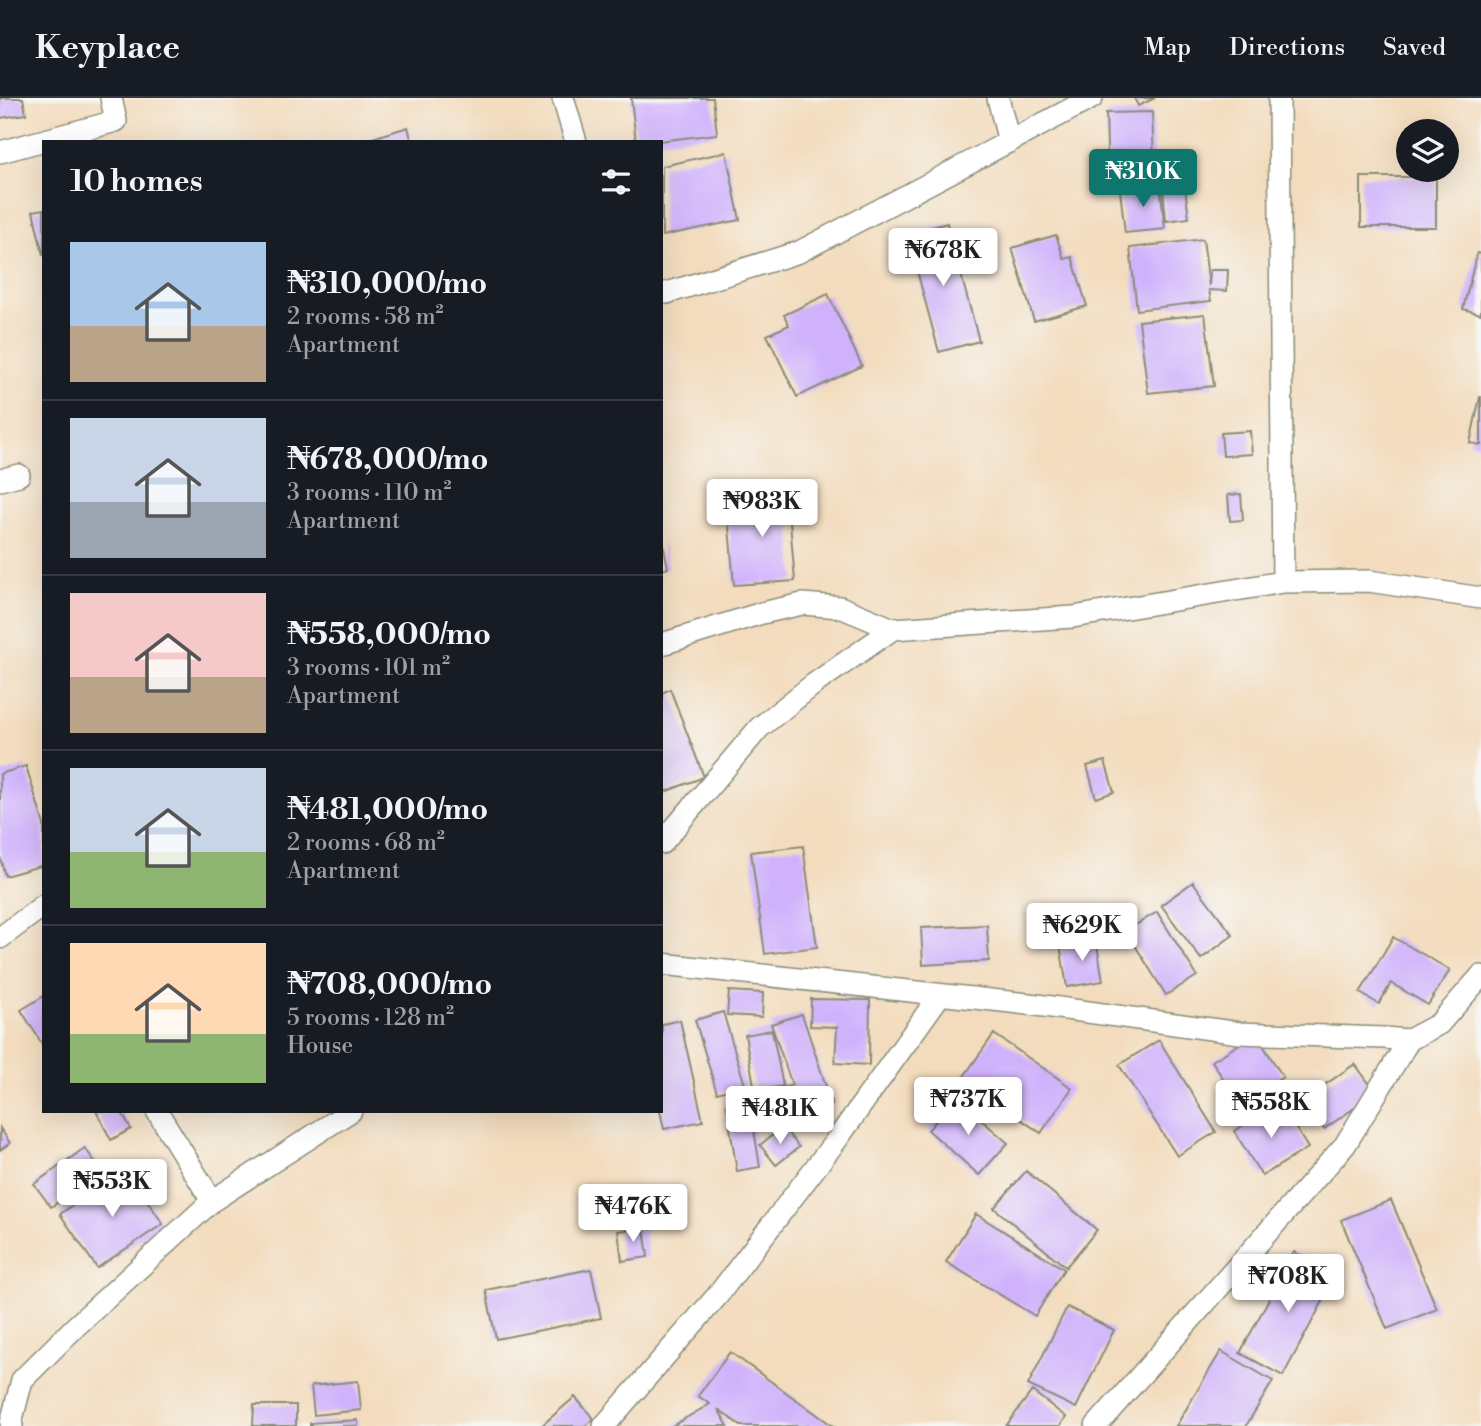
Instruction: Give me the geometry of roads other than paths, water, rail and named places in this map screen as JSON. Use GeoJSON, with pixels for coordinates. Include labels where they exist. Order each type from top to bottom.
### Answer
{"type":"FeatureCollection","features":[{"type":"Feature","properties":{"kind":"street"},"geometry":{"type":"LineString","coordinates":[[45,140],[116,121],[111,98]]}},
{"type":"Feature","properties":{"kind":"street"},"geometry":{"type":"LineString","coordinates":[[563,98],[575,140]]}},
{"type":"Feature","properties":{"kind":"street"},"geometry":{"type":"LineString","coordinates":[[998,98],[1009,142]]}},
{"type":"Feature","properties":{"kind":"street"},"geometry":{"type":"LineString","coordinates":[[663,293],[799,252],[1092,98]]}},
{"type":"Feature","properties":{"kind":"street"},"geometry":{"type":"LineString","coordinates":[[1279,98],[1283,582]]}},
{"type":"Feature","properties":{"kind":"street"},"geometry":{"type":"LineString","coordinates":[[0,152],[42,141]]}},
{"type":"Feature","properties":{"kind":"street"},"geometry":{"type":"LineString","coordinates":[[663,644],[762,613],[802,604],[840,607],[893,629],[1073,617],[1283,582],[1369,581],[1481,598]]}},
{"type":"Feature","properties":{"kind":"street"},"geometry":{"type":"LineString","coordinates":[[663,843],[759,728],[814,684],[893,629]]}},
{"type":"Feature","properties":{"kind":"street"},"geometry":{"type":"LineString","coordinates":[[0,938],[40,915]]}},
{"type":"Feature","properties":{"kind":"street"},"geometry":{"type":"LineString","coordinates":[[663,964],[1037,1005],[1240,1033],[1409,1040]]}},
{"type":"Feature","properties":{"kind":"street"},"geometry":{"type":"LineString","coordinates":[[1096,1426],[1345,1145],[1409,1040],[1439,1024],[1481,976]]}},
{"type":"Feature","properties":{"kind":"street"},"geometry":{"type":"LineString","coordinates":[[604,1426],[718,1295],[838,1138],[940,995]]}},
{"type":"Feature","properties":{"kind":"street"},"geometry":{"type":"LineString","coordinates":[[158,1113],[212,1200]]}},
{"type":"Feature","properties":{"kind":"street"},"geometry":{"type":"LineString","coordinates":[[12,1426],[22,1380],[75,1327],[212,1200],[348,1113]]}}]}
